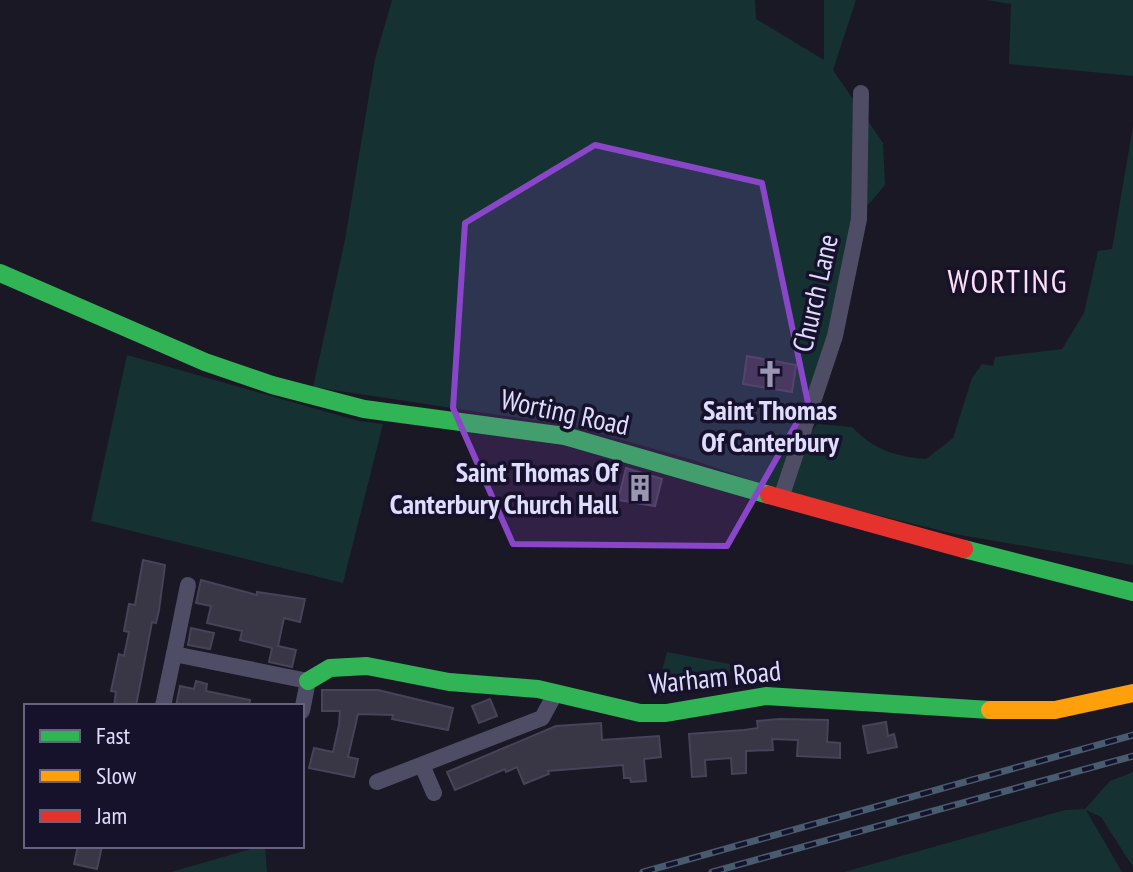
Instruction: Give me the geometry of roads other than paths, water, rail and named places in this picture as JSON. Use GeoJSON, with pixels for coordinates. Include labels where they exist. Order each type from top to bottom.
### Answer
{"type":"FeatureCollection","features":[{"type":"Feature","properties":{"kind":"main road","name":"Worting Road"},"geometry":{"type":"LineString","coordinates":[[0,273],[205,362],[272,385],[364,409],[565,436],[1131,594]]}},
{"type":"Feature","properties":{"kind":"main road","name":"Warham Road"},"geometry":{"type":"LineString","coordinates":[[308,681],[330,668],[367,666],[449,682],[538,689],[640,713],[666,713],[766,696],[1026,712],[1055,710],[1133,693]]}},
{"type":"Feature","properties":{"kind":"street","name":"Church Lane"},"geometry":{"type":"LineString","coordinates":[[781,498],[835,336],[859,219],[861,93]]}},
{"type":"Feature","properties":{"kind":"street"},"geometry":{"type":"LineString","coordinates":[[163,704],[188,585]]}},
{"type":"Feature","properties":{"kind":"street"},"geometry":{"type":"LineString","coordinates":[[174,654],[308,681],[303,704]]}},
{"type":"Feature","properties":{"kind":"street"},"geometry":{"type":"LineString","coordinates":[[377,782],[542,718],[555,694]]}},
{"type":"Feature","properties":{"kind":"street"},"geometry":{"type":"LineString","coordinates":[[422,765],[434,793]]}},
{"type":"Feature","properties":{"kind":"railway"},"geometry":{"type":"LineString","coordinates":[[643,872],[1133,735]]}},
{"type":"Feature","properties":{"kind":"railway"},"geometry":{"type":"LineString","coordinates":[[712,872],[1133,756]]}},
{"type":"Feature","properties":{"kind":"place","name":"Saint Thomas Of Canterbury"},"geometry":{"type":"Point","coordinates":[770,374]}},
{"type":"Feature","properties":{"kind":"place","name":"Saint Thomas Of Canterbury Church Hall"},"geometry":{"type":"Point","coordinates":[640,488]}},
{"type":"Feature","properties":{"kind":"district","name":"WORTING"},"geometry":{"type":"Point","coordinates":[1008,282]}}]}
